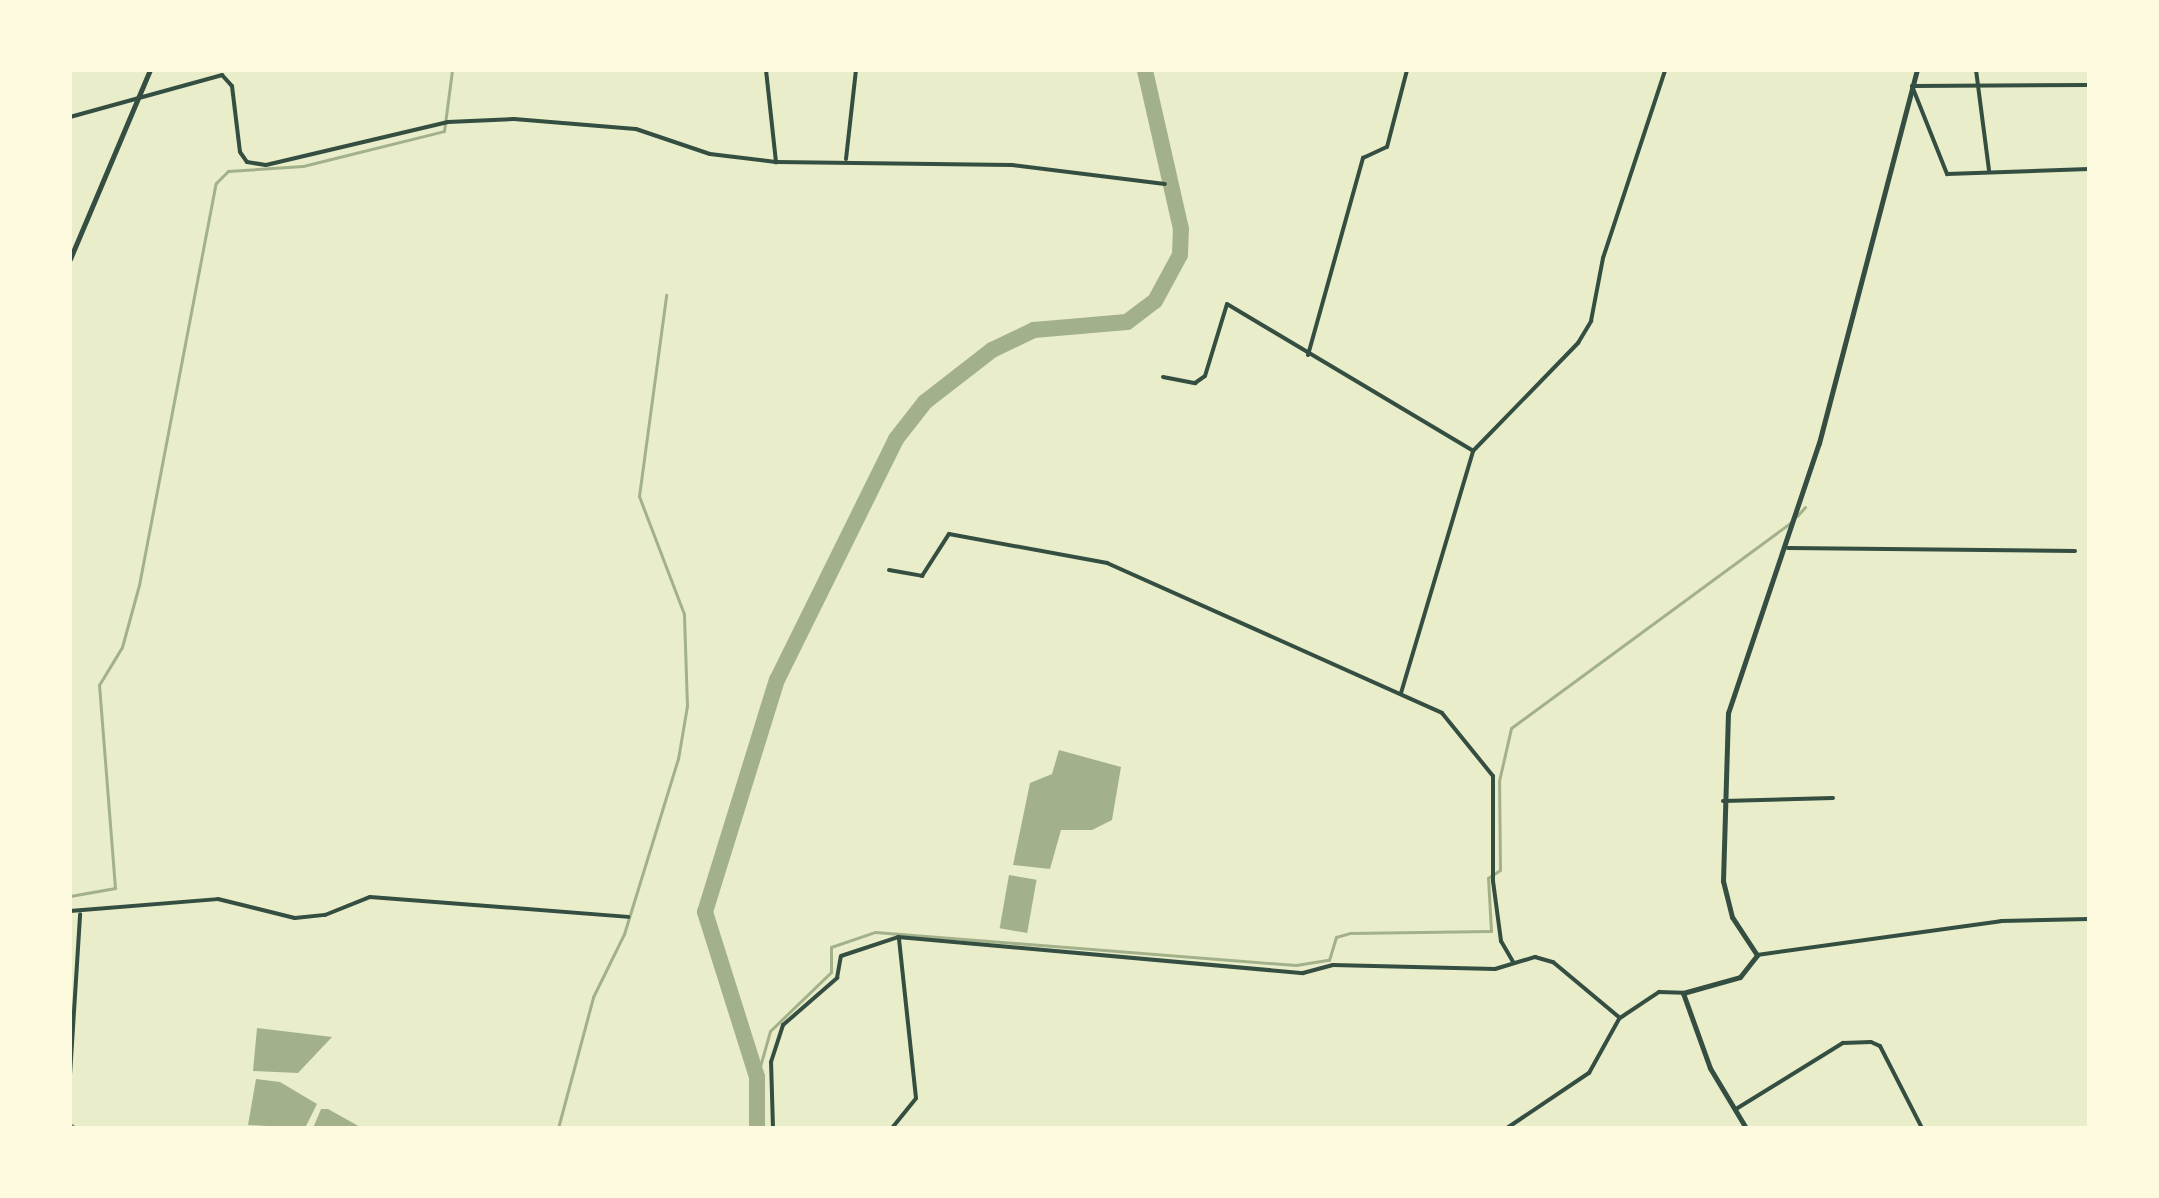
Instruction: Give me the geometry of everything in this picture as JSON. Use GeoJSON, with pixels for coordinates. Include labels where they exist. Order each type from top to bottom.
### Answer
{"type":"FeatureCollection","features":[{"type":"Feature","properties":{"kind":"street"},"geometry":{"type":"LineString","coordinates":[[70,259],[150,70]]}},
{"type":"Feature","properties":{"kind":"street"},"geometry":{"type":"LineString","coordinates":[[766,70],[776,162]]}},
{"type":"Feature","properties":{"kind":"street"},"geometry":{"type":"LineString","coordinates":[[846,159],[856,70]]}},
{"type":"Feature","properties":{"kind":"street"},"geometry":{"type":"LineString","coordinates":[[1308,355],[1363,158],[1387,147],[1407,70]]}},
{"type":"Feature","properties":{"kind":"street"},"geometry":{"type":"LineString","coordinates":[[1401,693],[1473,451],[1578,343],[1591,321],[1603,258],[1665,70]]}},
{"type":"Feature","properties":{"kind":"street"},"geometry":{"type":"LineString","coordinates":[[1757,955],[1725,897],[1723,801],[1736,676],[1788,548],[1917,70]]}},
{"type":"Feature","properties":{"kind":"street"},"geometry":{"type":"LineString","coordinates":[[1976,70],[1990,170]]}},
{"type":"Feature","properties":{"kind":"street"},"geometry":{"type":"LineString","coordinates":[[70,117],[139,95],[222,75],[232,86],[240,152],[247,162],[266,165],[448,122],[514,119],[636,129],[710,154],[776,162],[846,159],[1012,165],[1165,184]]}},
{"type":"Feature","properties":{"kind":"street"},"geometry":{"type":"LineString","coordinates":[[1912,86],[2089,85]]}},
{"type":"Feature","properties":{"kind":"street"},"geometry":{"type":"LineString","coordinates":[[1912,86],[1947,174],[1990,170],[2089,169]]}},
{"type":"Feature","properties":{"kind":"street"},"geometry":{"type":"LineString","coordinates":[[1163,377],[1195,383],[1205,376],[1227,304],[1473,451]]}},
{"type":"Feature","properties":{"kind":"street"},"geometry":{"type":"LineString","coordinates":[[889,570],[922,576],[949,534],[1107,563],[1212,605],[1233,625],[1401,693],[1460,728],[1490,770],[1493,877],[1501,941],[1513,962]]}},
{"type":"Feature","properties":{"kind":"street"},"geometry":{"type":"LineString","coordinates":[[1788,548],[2075,551]]}},
{"type":"Feature","properties":{"kind":"street"},"geometry":{"type":"LineString","coordinates":[[1723,801],[1833,798]]}},
{"type":"Feature","properties":{"kind":"street"},"geometry":{"type":"LineString","coordinates":[[70,911],[80,913],[218,899],[295,918],[370,897],[628,917]]}},
{"type":"Feature","properties":{"kind":"street"},"geometry":{"type":"LineString","coordinates":[[70,1075],[80,913]]}},
{"type":"Feature","properties":{"kind":"street"},"geometry":{"type":"LineString","coordinates":[[1507,1128],[1589,1073],[1620,1018],[1659,992],[1683,993],[1740,977],[1757,955],[2001,921],[2089,919]]}},
{"type":"Feature","properties":{"kind":"street"},"geometry":{"type":"LineString","coordinates":[[892,1128],[916,1098],[898,937]]}},
{"type":"Feature","properties":{"kind":"street"},"geometry":{"type":"LineString","coordinates":[[773,1128],[771,1062],[783,1025],[837,978],[841,956],[898,937],[1303,973],[1333,965],[1495,969],[1513,962],[1553,962],[1620,1018]]}},
{"type":"Feature","properties":{"kind":"street"},"geometry":{"type":"LineString","coordinates":[[1683,993],[1734,1111],[1746,1128]]}},
{"type":"Feature","properties":{"kind":"street"},"geometry":{"type":"LineString","coordinates":[[1734,1111],[1843,1043],[1871,1042],[1880,1046],[1922,1128]]}},
{"type":"Feature","properties":{"kind":"shaded area"},"geometry":{"type":"Polygon","coordinates":[[[1059,750],[1121,767],[1112,820],[1092,830],[1061,830],[1050,869],[1013,865],[1030,783],[1052,774],[1059,750]]]}},
{"type":"Feature","properties":{"kind":"shaded area"},"geometry":{"type":"Polygon","coordinates":[[[1009,875],[1037,880],[1027,933],[1000,928],[1009,875]]]}},
{"type":"Feature","properties":{"kind":"shaded area"},"geometry":{"type":"Polygon","coordinates":[[[257,1028],[332,1037],[298,1073],[253,1071],[257,1028]]]}},
{"type":"Feature","properties":{"kind":"shaded area"},"geometry":{"type":"Polygon","coordinates":[[[256,1079],[280,1082],[317,1104],[305,1128],[248,1125],[256,1079]]]}},
{"type":"Feature","properties":{"kind":"shaded area"},"geometry":{"type":"Polygon","coordinates":[[[321,1109],[328,1109],[362,1128],[313,1128],[321,1109]]]}},
{"type":"Feature","properties":{"kind":"waterway"},"geometry":{"type":"LineString","coordinates":[[70,896],[115,888],[99,685],[122,647],[139,585],[216,183],[228,171],[303,166],[444,131],[452,70]]}},
{"type":"Feature","properties":{"kind":"waterway"},"geometry":{"type":"LineString","coordinates":[[757,1128],[757,1077],[705,912],[777,680],[896,439],[925,402],[992,350],[1034,330],[1127,322],[1155,301],[1180,255],[1181,229],[1145,70]]}},
{"type":"Feature","properties":{"kind":"waterway"},"geometry":{"type":"LineString","coordinates":[[558,1128],[593,997],[624,934],[678,759],[687,706],[684,614],[639,496],[666,295]]}},
{"type":"Feature","properties":{"kind":"waterway"},"geometry":{"type":"LineString","coordinates":[[1797,516],[1805,507]]}},
{"type":"Feature","properties":{"kind":"waterway"},"geometry":{"type":"LineString","coordinates":[[757,1077],[770,1031],[831,972],[831,947],[875,932],[1296,965],[1329,960],[1336,937],[1350,933],[1491,931],[1488,878],[1500,870],[1499,781],[1511,728],[1791,522]]}},
{"type":"Feature","properties":{"kind":"railway"},"geometry":{"type":"LineString","coordinates":[[70,1124],[76,1128]]}}]}
